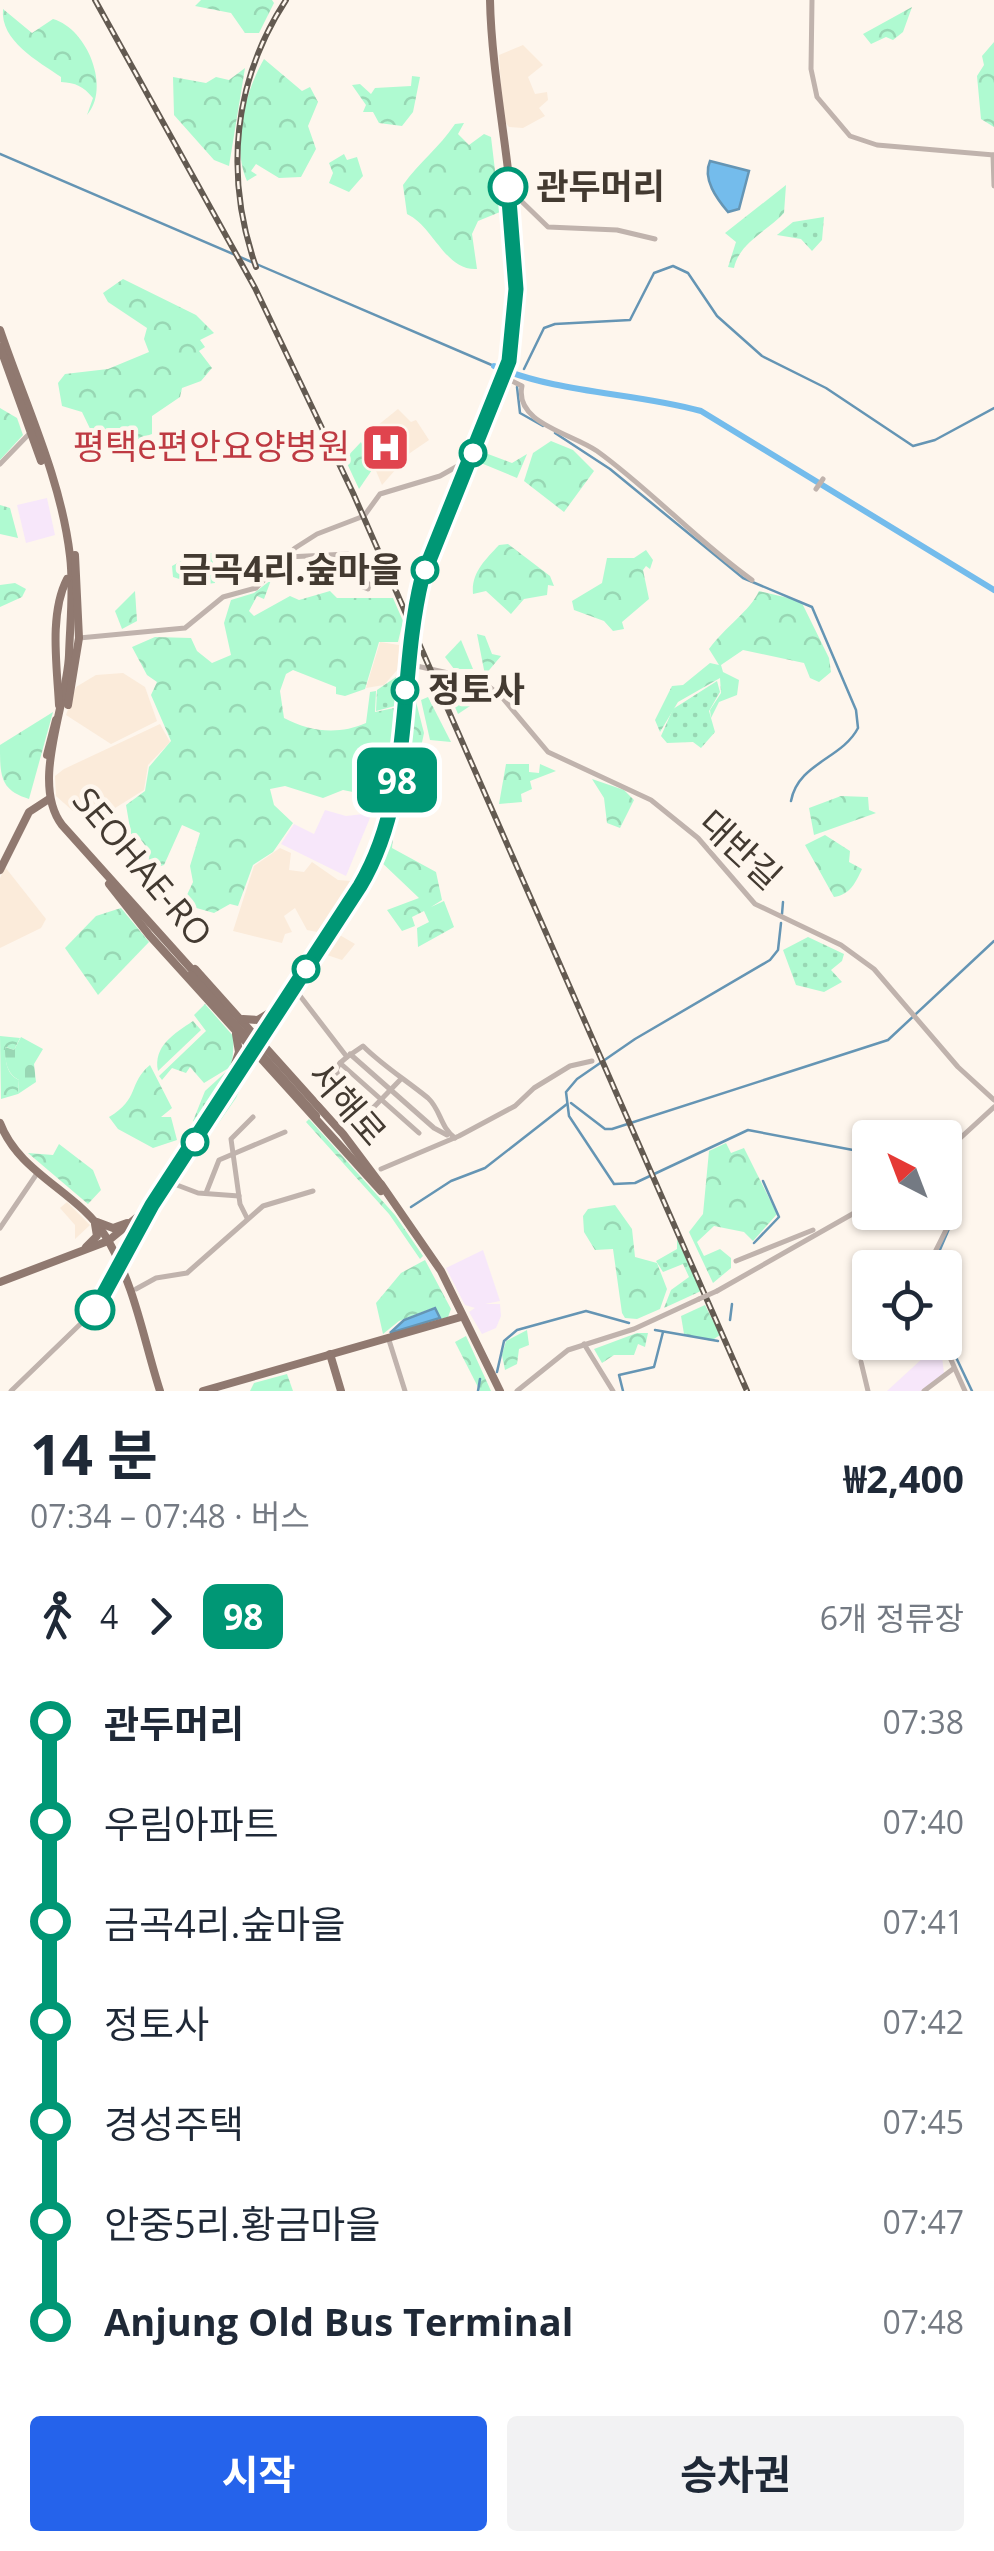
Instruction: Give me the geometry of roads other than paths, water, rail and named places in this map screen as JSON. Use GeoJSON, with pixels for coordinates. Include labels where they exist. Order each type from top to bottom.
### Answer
{"type":"FeatureCollection","features":[{"type":"Feature","properties":{"kind":"main road"},"geometry":{"type":"LineString","coordinates":[[109,1239],[158,1190],[368,872],[384,838],[395,790],[405,664],[422,578],[504,371],[513,280],[487,0]]}},
{"type":"Feature","properties":{"kind":"main road"},"geometry":{"type":"LineString","coordinates":[[487,0],[507,195]]}},
{"type":"Feature","properties":{"kind":"main road"},"geometry":{"type":"LineString","coordinates":[[494,60],[500,50]]}},
{"type":"Feature","properties":{"kind":"main road","name":"SEOHAE-RO"},"geometry":{"type":"LineString","coordinates":[[0,330],[58,493],[71,580],[66,688],[48,768],[47,800],[59,821],[192,973]]}},
{"type":"Feature","properties":{"kind":"main road","name":"SEOHAE-RO"},"geometry":{"type":"LineString","coordinates":[[0,348],[63,528],[72,579],[59,704],[43,770],[47,800],[56,825],[192,973]]}},
{"type":"Feature","properties":{"kind":"main road"},"geometry":{"type":"LineString","coordinates":[[258,1039],[273,1022],[379,838],[393,778],[417,576],[504,371]]}},
{"type":"Feature","properties":{"kind":"main road"},"geometry":{"type":"LineString","coordinates":[[58,493],[73,543],[72,579],[79,638],[73,685],[60,723]]}},
{"type":"Feature","properties":{"kind":"main road"},"geometry":{"type":"LineString","coordinates":[[59,704],[60,594],[72,579]]}},
{"type":"Feature","properties":{"kind":"main road"},"geometry":{"type":"LineString","coordinates":[[0,870],[29,812],[47,800]]}},
{"type":"Feature","properties":{"kind":"main road"},"geometry":{"type":"LineString","coordinates":[[100,866],[273,1056],[380,1186],[441,1271],[498,1391]]}},
{"type":"Feature","properties":{"kind":"main road"},"geometry":{"type":"LineString","coordinates":[[109,884],[251,1050],[380,1186],[423,1250],[498,1391]]}},
{"type":"Feature","properties":{"kind":"main road","name":"서해로"},"geometry":{"type":"LineString","coordinates":[[192,973],[380,1186]]}},
{"type":"Feature","properties":{"kind":"main road"},"geometry":{"type":"LineString","coordinates":[[237,1016],[254,1021],[274,1009]]}},
{"type":"Feature","properties":{"kind":"main road"},"geometry":{"type":"LineString","coordinates":[[273,1022],[268,1040],[273,1056]]}},
{"type":"Feature","properties":{"kind":"main road"},"geometry":{"type":"LineString","coordinates":[[0,1280],[109,1239],[152,1205],[232,1079],[239,1048],[234,1030]]}},
{"type":"Feature","properties":{"kind":"main road"},"geometry":{"type":"LineString","coordinates":[[232,1079],[250,1066],[268,1068]]}},
{"type":"Feature","properties":{"kind":"main road"},"geometry":{"type":"LineString","coordinates":[[0,1123],[8,1140],[38,1172],[109,1239],[136,1289],[162,1391]]}},
{"type":"Feature","properties":{"kind":"main road"},"geometry":{"type":"LineString","coordinates":[[93,1220],[108,1228],[126,1224]]}},
{"type":"Feature","properties":{"kind":"main road"},"geometry":{"type":"LineString","coordinates":[[85,1250],[97,1236],[93,1220]]}},
{"type":"Feature","properties":{"kind":"main road"},"geometry":{"type":"LineString","coordinates":[[85,1250],[104,1248],[122,1261],[162,1391]]}},
{"type":"Feature","properties":{"kind":"main road"},"geometry":{"type":"LineString","coordinates":[[214,1391],[462,1319]]}},
{"type":"Feature","properties":{"kind":"main road"},"geometry":{"type":"LineString","coordinates":[[329,1355],[339,1391]]}},
{"type":"Feature","properties":{"kind":"main road"},"geometry":{"type":"LineString","coordinates":[[203,1391],[242,1385]]}},
{"type":"Feature","properties":{"kind":"street"},"geometry":{"type":"LineString","coordinates":[[812,0],[812,69],[817,97],[850,136],[877,145],[994,155],[994,186]]}},
{"type":"Feature","properties":{"kind":"street"},"geometry":{"type":"LineString","coordinates":[[507,195],[515,195],[548,227],[617,230],[655,239]]}},
{"type":"Feature","properties":{"kind":"street"},"geometry":{"type":"LineString","coordinates":[[504,371],[522,386],[520,397],[525,411],[598,452],[752,580]]}},
{"type":"Feature","properties":{"kind":"street"},"geometry":{"type":"LineString","coordinates":[[0,464],[30,433]]}},
{"type":"Feature","properties":{"kind":"street"},"geometry":{"type":"LineString","coordinates":[[79,638],[184,628],[228,594],[256,588],[317,534],[364,516],[380,494],[440,476],[463,464]]}},
{"type":"Feature","properties":{"kind":"street"},"geometry":{"type":"LineString","coordinates":[[816,489],[823,479]]}},
{"type":"Feature","properties":{"kind":"street"},"geometry":{"type":"LineString","coordinates":[[287,557],[348,554],[358,563],[366,582]]}},
{"type":"Feature","properties":{"kind":"street"},"geometry":{"type":"LineString","coordinates":[[406,684],[414,670],[423,666],[414,657],[410,642]]}},
{"type":"Feature","properties":{"kind":"street","name":"대반길"},"geometry":{"type":"LineString","coordinates":[[405,664],[457,672],[480,680],[500,695],[548,752],[651,800],[698,838],[756,904],[860,957],[994,1100]]}},
{"type":"Feature","properties":{"kind":"street"},"geometry":{"type":"LineString","coordinates":[[292,987],[348,1055],[434,1128],[454,1138]]}},
{"type":"Feature","properties":{"kind":"street"},"geometry":{"type":"LineString","coordinates":[[400,1080],[372,1112],[341,1083],[336,1070],[360,1044],[400,1080],[430,1100],[445,1131],[454,1138]]}},
{"type":"Feature","properties":{"kind":"street"},"geometry":{"type":"LineString","coordinates":[[381,1169],[454,1138],[514,1106],[534,1088],[573,1065],[592,1061]]}},
{"type":"Feature","properties":{"kind":"street"},"geometry":{"type":"LineString","coordinates":[[340,1063],[419,1133]]}},
{"type":"Feature","properties":{"kind":"street"},"geometry":{"type":"LineString","coordinates":[[983,1090],[988,1100],[985,1114]]}},
{"type":"Feature","properties":{"kind":"street"},"geometry":{"type":"LineString","coordinates":[[962,1136],[994,1100]]}},
{"type":"Feature","properties":{"kind":"street"},"geometry":{"type":"LineString","coordinates":[[247,1218],[239,1196],[232,1136],[253,1117]]}},
{"type":"Feature","properties":{"kind":"street"},"geometry":{"type":"LineString","coordinates":[[206,1193],[216,1164],[234,1151],[285,1132]]}},
{"type":"Feature","properties":{"kind":"street"},"geometry":{"type":"LineString","coordinates":[[0,1228],[38,1172]]}},
{"type":"Feature","properties":{"kind":"street"},"geometry":{"type":"LineString","coordinates":[[169,1182],[206,1193],[239,1196]]}},
{"type":"Feature","properties":{"kind":"street"},"geometry":{"type":"LineString","coordinates":[[136,1289],[156,1278],[188,1273],[264,1206],[313,1191]]}},
{"type":"Feature","properties":{"kind":"street"},"geometry":{"type":"LineString","coordinates":[[10,1391],[94,1312],[152,1205]]}},
{"type":"Feature","properties":{"kind":"street"},"geometry":{"type":"LineString","coordinates":[[736,1261],[852,1213]]}},
{"type":"Feature","properties":{"kind":"street"},"geometry":{"type":"LineString","coordinates":[[517,1391],[560,1356],[584,1344],[634,1329],[717,1291],[821,1228]]}},
{"type":"Feature","properties":{"kind":"street"},"geometry":{"type":"LineString","coordinates":[[389,1339],[404,1391]]}},
{"type":"Feature","properties":{"kind":"street"},"geometry":{"type":"LineString","coordinates":[[584,1344],[613,1391]]}},
{"type":"Feature","properties":{"kind":"street"},"geometry":{"type":"LineString","coordinates":[[950,1360],[965,1391]]}},
{"type":"Feature","properties":{"kind":"street"},"geometry":{"type":"LineString","coordinates":[[861,1362],[868,1391]]}},
{"type":"Feature","properties":{"kind":"street"},"geometry":{"type":"LineString","coordinates":[[924,1391],[954,1368]]}},
{"type":"Feature","properties":{"kind":"street"},"geometry":{"type":"LineString","coordinates":[[18,1383],[24,1391]]}},
{"type":"Feature","properties":{"kind":"water"},"geometry":{"type":"Polygon","coordinates":[[[710,161],[749,171],[739,209],[728,212],[715,195],[709,182],[710,161]]]}},
{"type":"Feature","properties":{"kind":"water"},"geometry":{"type":"Polygon","coordinates":[[[435,1308],[440,1318],[390,1333],[404,1320],[435,1308]]]}},
{"type":"Feature","properties":{"kind":"waterway"},"geometry":{"type":"LineString","coordinates":[[0,154],[494,366]]}},
{"type":"Feature","properties":{"kind":"waterway"},"geometry":{"type":"LineString","coordinates":[[524,369],[544,328],[630,320],[654,273],[673,266],[688,273],[717,316],[762,356],[826,388],[913,446],[935,440],[994,408]]}},
{"type":"Feature","properties":{"kind":"waterway"},"geometry":{"type":"LineString","coordinates":[[494,366],[570,388],[701,411],[994,590]]}},
{"type":"Feature","properties":{"kind":"waterway"},"geometry":{"type":"LineString","coordinates":[[517,387],[520,413],[543,426]]}},
{"type":"Feature","properties":{"kind":"waterway"},"geometry":{"type":"LineString","coordinates":[[555,433],[610,469],[743,578],[812,607],[856,710],[858,728],[842,747],[802,778],[791,801]]}},
{"type":"Feature","properties":{"kind":"waterway"},"geometry":{"type":"LineString","coordinates":[[782,914],[783,902]]}},
{"type":"Feature","properties":{"kind":"waterway"},"geometry":{"type":"LineString","coordinates":[[781,923],[778,950],[770,960],[635,1039],[577,1079],[566,1092],[569,1116],[614,1184],[635,1183],[748,1130],[852,1150]]}},
{"type":"Feature","properties":{"kind":"waterway"},"geometry":{"type":"LineString","coordinates":[[571,1103],[605,1129],[612,1129],[888,1040],[994,941]]}},
{"type":"Feature","properties":{"kind":"waterway"},"geometry":{"type":"LineString","coordinates":[[411,1207],[451,1181],[485,1168],[567,1104]]}},
{"type":"Feature","properties":{"kind":"waterway"},"geometry":{"type":"LineString","coordinates":[[754,1243],[779,1217],[763,1181]]}},
{"type":"Feature","properties":{"kind":"waterway"},"geometry":{"type":"LineString","coordinates":[[940,1250],[948,1230]]}},
{"type":"Feature","properties":{"kind":"waterway"},"geometry":{"type":"LineString","coordinates":[[730,1320],[732,1304]]}},
{"type":"Feature","properties":{"kind":"waterway"},"geometry":{"type":"LineString","coordinates":[[497,1372],[504,1341],[517,1330],[586,1311],[629,1323]]}},
{"type":"Feature","properties":{"kind":"waterway"},"geometry":{"type":"LineString","coordinates":[[655,1330],[718,1341]]}},
{"type":"Feature","properties":{"kind":"waterway"},"geometry":{"type":"LineString","coordinates":[[623,1391],[619,1375],[654,1367],[663,1332]]}},
{"type":"Feature","properties":{"kind":"waterway"},"geometry":{"type":"LineString","coordinates":[[957,1360],[972,1391]]}},
{"type":"Feature","properties":{"kind":"waterway"},"geometry":{"type":"LineString","coordinates":[[478,1391],[480,1379]]}},
{"type":"Feature","properties":{"kind":"railway"},"geometry":{"type":"LineString","coordinates":[[95,0],[255,288],[353,493],[747,1391]]}},
{"type":"Feature","properties":{"kind":"railway"},"geometry":{"type":"LineString","coordinates":[[256,267],[240,198],[239,130],[254,63],[286,0]]}},
{"type":"Feature","properties":{"kind":"place","name":"관두머리"},"geometry":{"type":"Point","coordinates":[508,187]}},
{"type":"Feature","properties":{"kind":"place","name":"평택e편안요양병원"},"geometry":{"type":"Point","coordinates":[385,447]}},
{"type":"Feature","properties":{"kind":"place","name":"금곡4리.숲마을"},"geometry":{"type":"Point","coordinates":[425,570]}},
{"type":"Feature","properties":{"kind":"place","name":"정토사"},"geometry":{"type":"Point","coordinates":[405,690]}}]}
